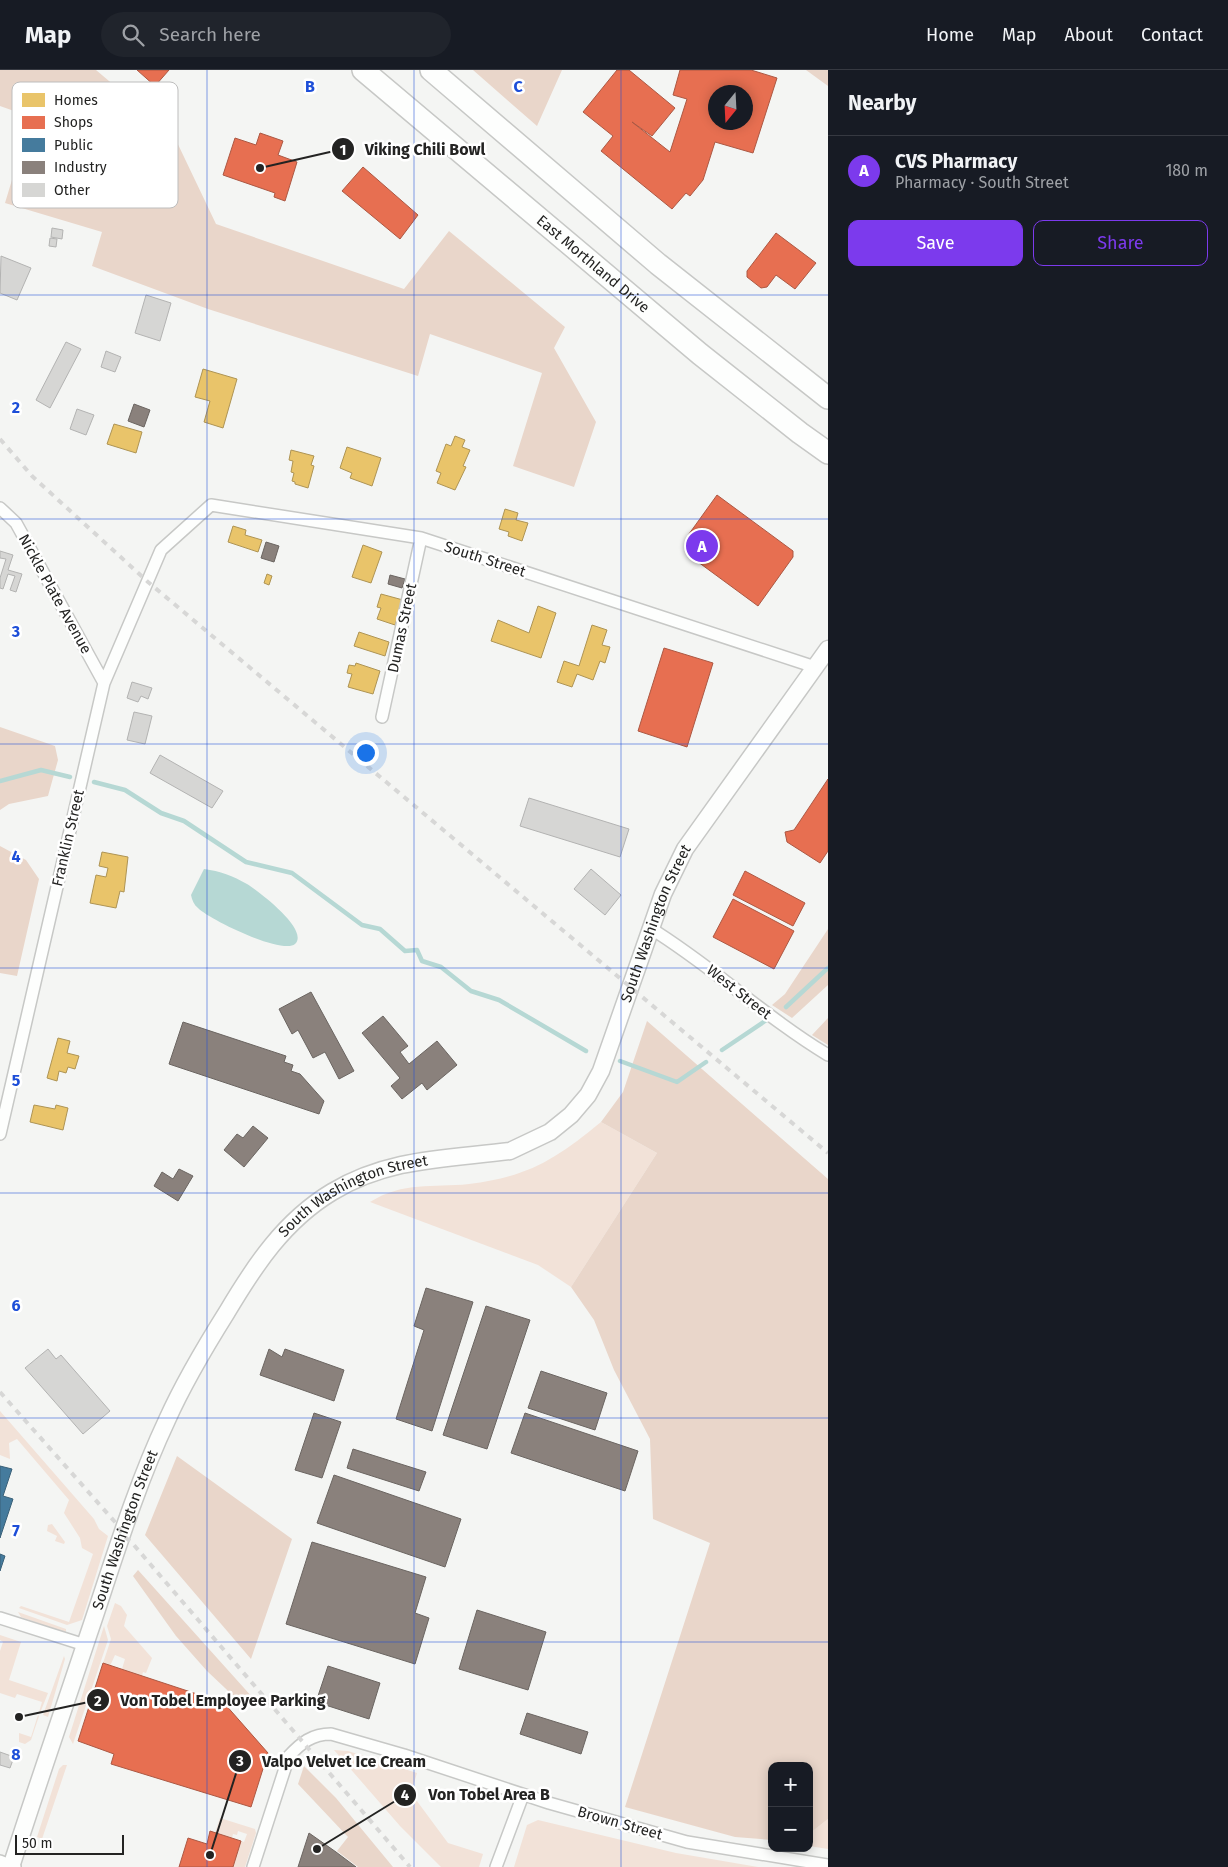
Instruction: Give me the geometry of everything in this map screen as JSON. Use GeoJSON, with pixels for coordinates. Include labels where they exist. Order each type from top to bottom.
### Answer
{"type":"FeatureCollection","features":[{"type":"Feature","properties":{"kind":"highway","name":"East Morthland Drive"},"geometry":{"type":"LineString","coordinates":[[364,70],[700,354],[800,434],[828,453]]}},
{"type":"Feature","properties":{"kind":"highway"},"geometry":{"type":"LineString","coordinates":[[431,70],[658,264],[828,398]]}},
{"type":"Feature","properties":{"kind":"main road","name":"South Washington Street"},"geometry":{"type":"LineString","coordinates":[[9,1865],[132,1508],[167,1419],[201,1354],[246,1280],[276,1240],[294,1220],[329,1194],[376,1171],[416,1161],[510,1151],[537,1140],[560,1125],[580,1106],[601,1071],[663,894],[692,838],[828,648]]}},
{"type":"Feature","properties":{"kind":"street","name":"South Street"},"geometry":{"type":"LineString","coordinates":[[161,550],[211,505],[421,538],[814,667]]}},
{"type":"Feature","properties":{"kind":"street","name":"Nickle Plate Avenue"},"geometry":{"type":"LineString","coordinates":[[0,508],[16,523],[104,683]]}},
{"type":"Feature","properties":{"kind":"street","name":"Dumas Street"},"geometry":{"type":"LineString","coordinates":[[382,717],[421,538]]}},
{"type":"Feature","properties":{"kind":"street","name":"Franklin Street"},"geometry":{"type":"LineString","coordinates":[[0,1134],[104,683],[161,550]]}},
{"type":"Feature","properties":{"kind":"street","name":"West Street"},"geometry":{"type":"LineString","coordinates":[[650,928],[680,946],[796,1036],[828,1055]]}},
{"type":"Feature","properties":{"kind":"street"},"geometry":{"type":"LineString","coordinates":[[0,1618],[85,1645]]}},
{"type":"Feature","properties":{"kind":"street","name":"Brown Street"},"geometry":{"type":"LineString","coordinates":[[253,1867],[289,1756],[310,1738],[321,1734],[331,1734],[478,1778],[522,1795],[687,1842],[828,1864]]}},
{"type":"Feature","properties":{"kind":"street"},"geometry":{"type":"LineString","coordinates":[[496,1867],[522,1795]]}},
{"type":"Feature","properties":{"kind":"shaded area"},"geometry":{"type":"Polygon","coordinates":[[[0,70],[96,70],[110,82],[12,82],[12,110],[0,106],[0,70]]]}},
{"type":"Feature","properties":{"kind":"shaded area"},"geometry":{"type":"Polygon","coordinates":[[[473,70],[562,70],[537,126],[473,70]]]}},
{"type":"Feature","properties":{"kind":"shaded area"},"geometry":{"type":"Polygon","coordinates":[[[806,70],[828,70],[828,86],[806,70]]]}},
{"type":"Feature","properties":{"kind":"shaded area"},"geometry":{"type":"Polygon","coordinates":[[[178,144],[216,224],[404,289],[449,231],[565,327],[554,348],[596,422],[574,487],[513,466],[542,373],[430,334],[418,376],[208,309],[92,266],[102,232],[22,208],[178,208],[178,144]]]}},
{"type":"Feature","properties":{"kind":"shaded area"},"geometry":{"type":"Polygon","coordinates":[[[12,180],[12,205],[5,203],[12,180]]]}},
{"type":"Feature","properties":{"kind":"shaded area"},"geometry":{"type":"Polygon","coordinates":[[[0,727],[55,746],[58,760],[48,796],[9,804],[0,810],[0,727]]]}},
{"type":"Feature","properties":{"kind":"shaded area"},"geometry":{"type":"Polygon","coordinates":[[[0,846],[26,860],[39,879],[17,976],[0,973],[0,846]]]}},
{"type":"Feature","properties":{"kind":"shaded area"},"geometry":{"type":"Polygon","coordinates":[[[828,929],[828,985],[792,1018],[772,1005],[785,994],[828,929]]]}},
{"type":"Feature","properties":{"kind":"shaded area"},"geometry":{"type":"Polygon","coordinates":[[[828,1018],[828,1045],[812,1035],[828,1018]]]}},
{"type":"Feature","properties":{"kind":"shaded area"},"geometry":{"type":"Polygon","coordinates":[[[647,1021],[828,1179],[828,1819],[813,1831],[813,1762],[768,1762],[768,1840],[735,1837],[625,1807],[710,1543],[653,1519],[650,1439],[614,1370],[594,1320],[571,1287],[657,1153],[601,1122],[623,1092],[647,1021]]]}},
{"type":"Feature","properties":{"kind":"shaded area"},"geometry":{"type":"Polygon","coordinates":[[[601,1122],[657,1153],[571,1287],[538,1265],[370,1202],[382,1195],[407,1188],[469,1184],[508,1177],[555,1156],[601,1122]]]}},
{"type":"Feature","properties":{"kind":"shaded area"},"geometry":{"type":"Polygon","coordinates":[[[0,1411],[94,1519],[99,1529],[108,1536],[82,1620],[67,1625],[19,1608],[21,1606],[69,1622],[93,1554],[82,1548],[80,1538],[64,1513],[69,1500],[17,1439],[9,1443],[10,1459],[0,1455],[0,1411]]]}},
{"type":"Feature","properties":{"kind":"shaded area"},"geometry":{"type":"Polygon","coordinates":[[[177,1456],[292,1539],[251,1659],[145,1535],[177,1456]]]}},
{"type":"Feature","properties":{"kind":"shaded area"},"geometry":{"type":"Polygon","coordinates":[[[52,1524],[65,1542],[64,1544],[55,1541],[57,1536],[47,1531],[48,1525],[52,1524]]]}},
{"type":"Feature","properties":{"kind":"shaded area"},"geometry":{"type":"Polygon","coordinates":[[[138,1570],[253,1698],[249,1705],[243,1705],[207,1671],[176,1636],[133,1576],[138,1570]]]}},
{"type":"Feature","properties":{"kind":"shaded area"},"geometry":{"type":"Polygon","coordinates":[[[115,1603],[121,1606],[127,1615],[124,1626],[152,1658],[146,1673],[143,1672],[142,1676],[122,1669],[125,1659],[115,1655],[110,1666],[103,1663],[111,1639],[107,1626],[115,1603]]]}},
{"type":"Feature","properties":{"kind":"shaded area"},"geometry":{"type":"Polygon","coordinates":[[[18,1612],[66,1629],[66,1633],[21,1617],[18,1612]]]}},
{"type":"Feature","properties":{"kind":"shaded area"},"geometry":{"type":"Polygon","coordinates":[[[104,1626],[108,1640],[73,1744],[69,1737],[104,1626]]]}},
{"type":"Feature","properties":{"kind":"shaded area"},"geometry":{"type":"Polygon","coordinates":[[[0,1635],[21,1642],[9,1680],[48,1693],[40,1713],[42,1702],[17,1694],[15,1698],[0,1693],[0,1651],[3,1642],[0,1640],[0,1635]]]}},
{"type":"Feature","properties":{"kind":"shaded area"},"geometry":{"type":"Polygon","coordinates":[[[64,1656],[65,1659],[48,1717],[43,1715],[64,1656]]]}},
{"type":"Feature","properties":{"kind":"shaded area"},"geometry":{"type":"Polygon","coordinates":[[[38,1715],[31,1740],[25,1744],[19,1742],[19,1733],[31,1737],[38,1715]]]}},
{"type":"Feature","properties":{"kind":"shaded area"},"geometry":{"type":"Polygon","coordinates":[[[334,1750],[348,1751],[417,1773],[411,1793],[448,1843],[483,1854],[479,1867],[441,1867],[400,1826],[334,1750]]]}},
{"type":"Feature","properties":{"kind":"shaded area"},"geometry":{"type":"Polygon","coordinates":[[[63,1765],[67,1765],[42,1839],[37,1837],[59,1769],[63,1765]]]}},
{"type":"Feature","properties":{"kind":"shaded area"},"geometry":{"type":"Polygon","coordinates":[[[304,1766],[336,1798],[393,1867],[358,1867],[337,1851],[348,1837],[298,1784],[304,1766]]]}},
{"type":"Feature","properties":{"kind":"shaded area"},"geometry":{"type":"Polygon","coordinates":[[[220,1818],[255,1829],[256,1833],[245,1867],[233,1867],[241,1841],[244,1842],[247,1834],[238,1831],[237,1835],[233,1834],[232,1838],[215,1833],[220,1818]]]}},
{"type":"Feature","properties":{"kind":"shaded area"},"geometry":{"type":"Polygon","coordinates":[[[828,1819],[828,1849],[813,1847],[813,1831],[828,1819]]]}},
{"type":"Feature","properties":{"kind":"shaded area"},"geometry":{"type":"Polygon","coordinates":[[[538,1820],[676,1853],[758,1867],[514,1867],[527,1825],[538,1820]]]}},
{"type":"Feature","properties":{"kind":"water"},"geometry":{"type":"Polygon","coordinates":[[[204,869],[237,879],[253,888],[271,902],[281,911],[295,930],[298,938],[295,944],[288,946],[276,945],[262,941],[231,928],[198,908],[193,902],[191,895],[204,869]]]}},
{"type":"Feature","properties":{"kind":"building: Homes"},"geometry":{"type":"Polygon","coordinates":[[[203,369],[237,379],[223,428],[204,422],[210,401],[195,397],[203,369]]]}},
{"type":"Feature","properties":{"kind":"building: Homes"},"geometry":{"type":"Polygon","coordinates":[[[114,424],[142,432],[136,453],[107,444],[114,424]]]}},
{"type":"Feature","properties":{"kind":"building: Homes"},"geometry":{"type":"Polygon","coordinates":[[[455,436],[465,440],[462,447],[470,450],[463,466],[466,467],[455,490],[437,483],[441,473],[436,471],[446,444],[451,446],[455,436]]]}},
{"type":"Feature","properties":{"kind":"building: Homes"},"geometry":{"type":"Polygon","coordinates":[[[347,447],[381,458],[372,486],[350,478],[352,473],[340,468],[347,447]]]}},
{"type":"Feature","properties":{"kind":"building: Homes"},"geometry":{"type":"Polygon","coordinates":[[[291,450],[314,456],[311,465],[314,466],[308,488],[295,484],[292,481],[294,473],[291,472],[293,461],[289,460],[291,450]]]}},
{"type":"Feature","properties":{"kind":"building: Homes"},"geometry":{"type":"Polygon","coordinates":[[[505,509],[518,513],[516,520],[528,523],[522,541],[508,536],[509,532],[499,529],[505,509]]]}},
{"type":"Feature","properties":{"kind":"building: Homes"},"geometry":{"type":"Polygon","coordinates":[[[233,526],[246,530],[245,535],[262,540],[258,552],[228,542],[233,526]]]}},
{"type":"Feature","properties":{"kind":"building: Homes"},"geometry":{"type":"Polygon","coordinates":[[[363,545],[382,552],[371,583],[352,577],[363,545]]]}},
{"type":"Feature","properties":{"kind":"building: Homes"},"geometry":{"type":"Polygon","coordinates":[[[267,574],[272,576],[269,585],[264,583],[267,574]]]}},
{"type":"Feature","properties":{"kind":"building: Homes"},"geometry":{"type":"Polygon","coordinates":[[[381,594],[403,600],[395,625],[377,619],[381,608],[377,607],[381,594]]]}},
{"type":"Feature","properties":{"kind":"building: Homes"},"geometry":{"type":"Polygon","coordinates":[[[538,606],[556,613],[541,658],[491,641],[498,620],[529,633],[538,606]]]}},
{"type":"Feature","properties":{"kind":"building: Homes"},"geometry":{"type":"Polygon","coordinates":[[[592,625],[607,630],[602,645],[610,647],[605,663],[600,661],[593,680],[577,674],[572,687],[557,682],[564,661],[579,666],[592,625]]]}},
{"type":"Feature","properties":{"kind":"building: Homes"},"geometry":{"type":"Polygon","coordinates":[[[359,632],[389,642],[385,656],[354,646],[359,632]]]}},
{"type":"Feature","properties":{"kind":"building: Homes"},"geometry":{"type":"Polygon","coordinates":[[[356,663],[380,671],[373,694],[348,687],[352,674],[347,673],[349,665],[355,666],[356,663]]]}},
{"type":"Feature","properties":{"kind":"building: Homes"},"geometry":{"type":"Polygon","coordinates":[[[102,852],[128,857],[124,892],[120,891],[116,908],[90,903],[96,875],[106,877],[108,868],[99,866],[102,852]]]}},
{"type":"Feature","properties":{"kind":"building: Homes"},"geometry":{"type":"Polygon","coordinates":[[[58,1038],[70,1041],[67,1053],[79,1056],[75,1069],[68,1067],[66,1073],[59,1071],[57,1081],[47,1078],[58,1038]]]}},
{"type":"Feature","properties":{"kind":"building: Homes"},"geometry":{"type":"Polygon","coordinates":[[[34,1105],[55,1109],[56,1105],[68,1108],[63,1130],[30,1122],[34,1105]]]}},
{"type":"Feature","properties":{"kind":"building: Shops"},"geometry":{"type":"Polygon","coordinates":[[[137,70],[169,70],[158,82],[150,82],[137,70]]]}},
{"type":"Feature","properties":{"kind":"building: Shops"},"geometry":{"type":"Polygon","coordinates":[[[617,70],[629,70],[675,108],[652,136],[632,122],[670,152],[687,99],[673,95],[680,70],[751,70],[777,78],[753,153],[715,142],[703,180],[690,196],[686,193],[672,209],[601,151],[613,136],[583,112],[617,70]]]}},
{"type":"Feature","properties":{"kind":"building: Shops"},"geometry":{"type":"Polygon","coordinates":[[[260,133],[283,141],[278,155],[297,162],[285,201],[274,197],[275,193],[223,175],[235,138],[256,145],[260,133]]]}},
{"type":"Feature","properties":{"kind":"building: Shops"},"geometry":{"type":"Polygon","coordinates":[[[363,167],[418,215],[400,239],[342,191],[363,167]]]}},
{"type":"Feature","properties":{"kind":"building: Shops"},"geometry":{"type":"Polygon","coordinates":[[[776,233],[816,263],[795,289],[776,275],[767,287],[761,288],[747,277],[747,271],[776,233]]]}},
{"type":"Feature","properties":{"kind":"building: Shops"},"geometry":{"type":"Polygon","coordinates":[[[717,495],[793,551],[793,557],[758,606],[694,559],[689,534],[717,495]]]}},
{"type":"Feature","properties":{"kind":"building: Shops"},"geometry":{"type":"Polygon","coordinates":[[[664,648],[713,663],[687,747],[638,731],[664,648]]]}},
{"type":"Feature","properties":{"kind":"building: Shops"},"geometry":{"type":"Polygon","coordinates":[[[828,779],[828,851],[820,863],[787,842],[785,832],[794,830],[828,779]]]}},
{"type":"Feature","properties":{"kind":"building: Shops"},"geometry":{"type":"Polygon","coordinates":[[[745,871],[805,903],[793,926],[733,895],[745,871]]]}},
{"type":"Feature","properties":{"kind":"building: Shops"},"geometry":{"type":"Polygon","coordinates":[[[733,899],[794,931],[774,969],[713,937],[733,899]]]}},
{"type":"Feature","properties":{"kind":"building: Shops"},"geometry":{"type":"Polygon","coordinates":[[[103,1663],[224,1703],[268,1753],[251,1807],[111,1764],[114,1754],[78,1741],[103,1663]]]}},
{"type":"Feature","properties":{"kind":"building: Shops"},"geometry":{"type":"Polygon","coordinates":[[[210,1831],[241,1841],[233,1867],[179,1867],[188,1838],[207,1844],[210,1831]]]}},
{"type":"Feature","properties":{"kind":"building: Public"},"geometry":{"type":"Polygon","coordinates":[[[0,1466],[12,1469],[3,1496],[13,1499],[0,1538],[0,1466]]]}},
{"type":"Feature","properties":{"kind":"building: Public"},"geometry":{"type":"Polygon","coordinates":[[[0,1554],[5,1556],[0,1571],[0,1554]]]}},
{"type":"Feature","properties":{"kind":"building: Industry"},"geometry":{"type":"Polygon","coordinates":[[[134,404],[150,410],[144,427],[128,421],[134,404]]]}},
{"type":"Feature","properties":{"kind":"building: Industry"},"geometry":{"type":"Polygon","coordinates":[[[266,542],[279,546],[274,562],[261,558],[266,542]]]}},
{"type":"Feature","properties":{"kind":"building: Industry"},"geometry":{"type":"Polygon","coordinates":[[[390,575],[405,579],[402,588],[388,584],[390,575]]]}},
{"type":"Feature","properties":{"kind":"building: Industry"},"geometry":{"type":"Polygon","coordinates":[[[311,992],[354,1071],[339,1079],[325,1052],[313,1058],[298,1030],[292,1034],[279,1009],[311,992]]]}},
{"type":"Feature","properties":{"kind":"building: Industry"},"geometry":{"type":"Polygon","coordinates":[[[383,1016],[408,1046],[400,1052],[409,1064],[437,1041],[457,1065],[427,1090],[422,1083],[402,1099],[391,1086],[400,1078],[362,1033],[383,1016]]]}},
{"type":"Feature","properties":{"kind":"building: Industry"},"geometry":{"type":"Polygon","coordinates":[[[183,1022],[286,1056],[284,1062],[293,1065],[291,1071],[300,1074],[324,1101],[319,1114],[169,1064],[183,1022]]]}},
{"type":"Feature","properties":{"kind":"building: Industry"},"geometry":{"type":"Polygon","coordinates":[[[253,1126],[268,1138],[244,1167],[224,1150],[237,1134],[243,1138],[253,1126]]]}},
{"type":"Feature","properties":{"kind":"building: Industry"},"geometry":{"type":"Polygon","coordinates":[[[179,1169],[193,1176],[178,1201],[154,1186],[162,1172],[173,1179],[179,1169]]]}},
{"type":"Feature","properties":{"kind":"building: Industry"},"geometry":{"type":"Polygon","coordinates":[[[426,1288],[473,1302],[432,1431],[396,1419],[424,1330],[414,1326],[426,1288]]]}},
{"type":"Feature","properties":{"kind":"building: Industry"},"geometry":{"type":"Polygon","coordinates":[[[486,1306],[530,1320],[487,1449],[443,1435],[486,1306]]]}},
{"type":"Feature","properties":{"kind":"building: Industry"},"geometry":{"type":"Polygon","coordinates":[[[269,1349],[282,1357],[285,1349],[344,1370],[334,1401],[260,1375],[269,1349]]]}},
{"type":"Feature","properties":{"kind":"building: Industry"},"geometry":{"type":"Polygon","coordinates":[[[541,1371],[607,1393],[595,1430],[528,1408],[541,1371]]]}},
{"type":"Feature","properties":{"kind":"building: Industry"},"geometry":{"type":"Polygon","coordinates":[[[314,1413],[341,1422],[322,1478],[295,1470],[314,1413]]]}},
{"type":"Feature","properties":{"kind":"building: Industry"},"geometry":{"type":"Polygon","coordinates":[[[525,1413],[638,1451],[625,1491],[511,1453],[525,1413]]]}},
{"type":"Feature","properties":{"kind":"building: Industry"},"geometry":{"type":"Polygon","coordinates":[[[353,1449],[426,1472],[419,1491],[347,1468],[353,1449]]]}},
{"type":"Feature","properties":{"kind":"building: Industry"},"geometry":{"type":"Polygon","coordinates":[[[334,1475],[461,1519],[445,1567],[317,1523],[334,1475]]]}},
{"type":"Feature","properties":{"kind":"building: Industry"},"geometry":{"type":"Polygon","coordinates":[[[312,1542],[426,1577],[415,1613],[429,1618],[415,1664],[286,1624],[312,1542]]]}},
{"type":"Feature","properties":{"kind":"building: Industry"},"geometry":{"type":"Polygon","coordinates":[[[477,1610],[546,1632],[528,1690],[459,1669],[477,1610]]]}},
{"type":"Feature","properties":{"kind":"building: Industry"},"geometry":{"type":"Polygon","coordinates":[[[328,1666],[380,1683],[369,1719],[316,1702],[328,1666]]]}},
{"type":"Feature","properties":{"kind":"building: Industry"},"geometry":{"type":"Polygon","coordinates":[[[527,1713],[588,1732],[581,1754],[520,1734],[527,1713]]]}},
{"type":"Feature","properties":{"kind":"building: Industry"},"geometry":{"type":"Polygon","coordinates":[[[309,1833],[336,1852],[356,1867],[298,1867],[309,1833]]]}},
{"type":"Feature","properties":{"kind":"building: Other"},"geometry":{"type":"Polygon","coordinates":[[[52,228],[63,230],[62,239],[51,237],[52,228]]]}},
{"type":"Feature","properties":{"kind":"building: Other"},"geometry":{"type":"Polygon","coordinates":[[[50,238],[57,239],[56,247],[49,246],[50,238]]]}},
{"type":"Feature","properties":{"kind":"building: Other"},"geometry":{"type":"Polygon","coordinates":[[[1,256],[31,268],[17,300],[0,293],[1,256]]]}},
{"type":"Feature","properties":{"kind":"building: Other"},"geometry":{"type":"Polygon","coordinates":[[[146,295],[171,303],[160,341],[135,333],[146,295]]]}},
{"type":"Feature","properties":{"kind":"building: Other"},"geometry":{"type":"Polygon","coordinates":[[[66,342],[81,349],[50,408],[36,400],[66,342]]]}},
{"type":"Feature","properties":{"kind":"building: Other"},"geometry":{"type":"Polygon","coordinates":[[[106,351],[121,357],[115,372],[101,367],[106,351]]]}},
{"type":"Feature","properties":{"kind":"building: Other"},"geometry":{"type":"Polygon","coordinates":[[[77,409],[94,415],[86,435],[70,429],[77,409]]]}},
{"type":"Feature","properties":{"kind":"building: Other"},"geometry":{"type":"Polygon","coordinates":[[[0,551],[13,555],[8,570],[22,574],[16,592],[10,590],[15,576],[8,574],[3,589],[0,588],[0,578],[6,559],[0,558],[0,551]]]}},
{"type":"Feature","properties":{"kind":"building: Other"},"geometry":{"type":"Polygon","coordinates":[[[132,682],[152,688],[148,699],[141,696],[138,702],[127,698],[132,682]]]}},
{"type":"Feature","properties":{"kind":"building: Other"},"geometry":{"type":"Polygon","coordinates":[[[134,712],[152,716],[145,744],[127,740],[134,712]]]}},
{"type":"Feature","properties":{"kind":"building: Other"},"geometry":{"type":"Polygon","coordinates":[[[160,755],[223,791],[212,808],[150,773],[160,755]]]}},
{"type":"Feature","properties":{"kind":"building: Other"},"geometry":{"type":"Polygon","coordinates":[[[529,798],[629,829],[620,857],[520,826],[529,798]]]}},
{"type":"Feature","properties":{"kind":"building: Other"},"geometry":{"type":"Polygon","coordinates":[[[591,869],[621,895],[605,915],[574,889],[591,869]]]}},
{"type":"Feature","properties":{"kind":"building: Other"},"geometry":{"type":"Polygon","coordinates":[[[48,1349],[56,1359],[61,1355],[110,1411],[83,1434],[25,1368],[48,1349]]]}},
{"type":"Feature","properties":{"kind":"building: Other"},"geometry":{"type":"Polygon","coordinates":[[[0,1752],[14,1757],[10,1768],[0,1765],[0,1752]]]}},
{"type":"Feature","properties":{"kind":"waterway"},"geometry":{"type":"LineString","coordinates":[[0,781],[41,770],[70,777]]}},
{"type":"Feature","properties":{"kind":"waterway"},"geometry":{"type":"LineString","coordinates":[[94,782],[125,790],[161,813],[184,821],[246,862],[292,873],[362,925],[380,929],[405,951],[417,950],[422,961],[441,967],[471,991],[499,1000],[586,1051]]}},
{"type":"Feature","properties":{"kind":"waterway"},"geometry":{"type":"LineString","coordinates":[[786,1007],[828,968]]}},
{"type":"Feature","properties":{"kind":"waterway"},"geometry":{"type":"LineString","coordinates":[[722,1050],[765,1021]]}},
{"type":"Feature","properties":{"kind":"waterway"},"geometry":{"type":"LineString","coordinates":[[620,1061],[677,1082],[706,1062]]}},
{"type":"Feature","properties":{"kind":"railway"},"geometry":{"type":"LineString","coordinates":[[0,439],[32,476],[148,582],[828,1153]]}},
{"type":"Feature","properties":{"kind":"railway"},"geometry":{"type":"LineString","coordinates":[[0,1392],[115,1522],[123,1535],[133,1544],[410,1867]]}},
{"type":"Feature","properties":{"kind":"place","name":"Viking Chili Bowl"},"geometry":{"type":"Point","coordinates":[260,168]}},
{"type":"Feature","properties":{"kind":"place","name":"CVS Pharmacy"},"geometry":{"type":"Point","coordinates":[702,546]}},
{"type":"Feature","properties":{"kind":"place","name":"Von Tobel Employee Parking"},"geometry":{"type":"Point","coordinates":[19,1717]}},
{"type":"Feature","properties":{"kind":"place","name":"Von Tobel Area B"},"geometry":{"type":"Point","coordinates":[317,1849]}},
{"type":"Feature","properties":{"kind":"place","name":"Valpo Velvet Ice Cream"},"geometry":{"type":"Point","coordinates":[210,1855]}}]}
